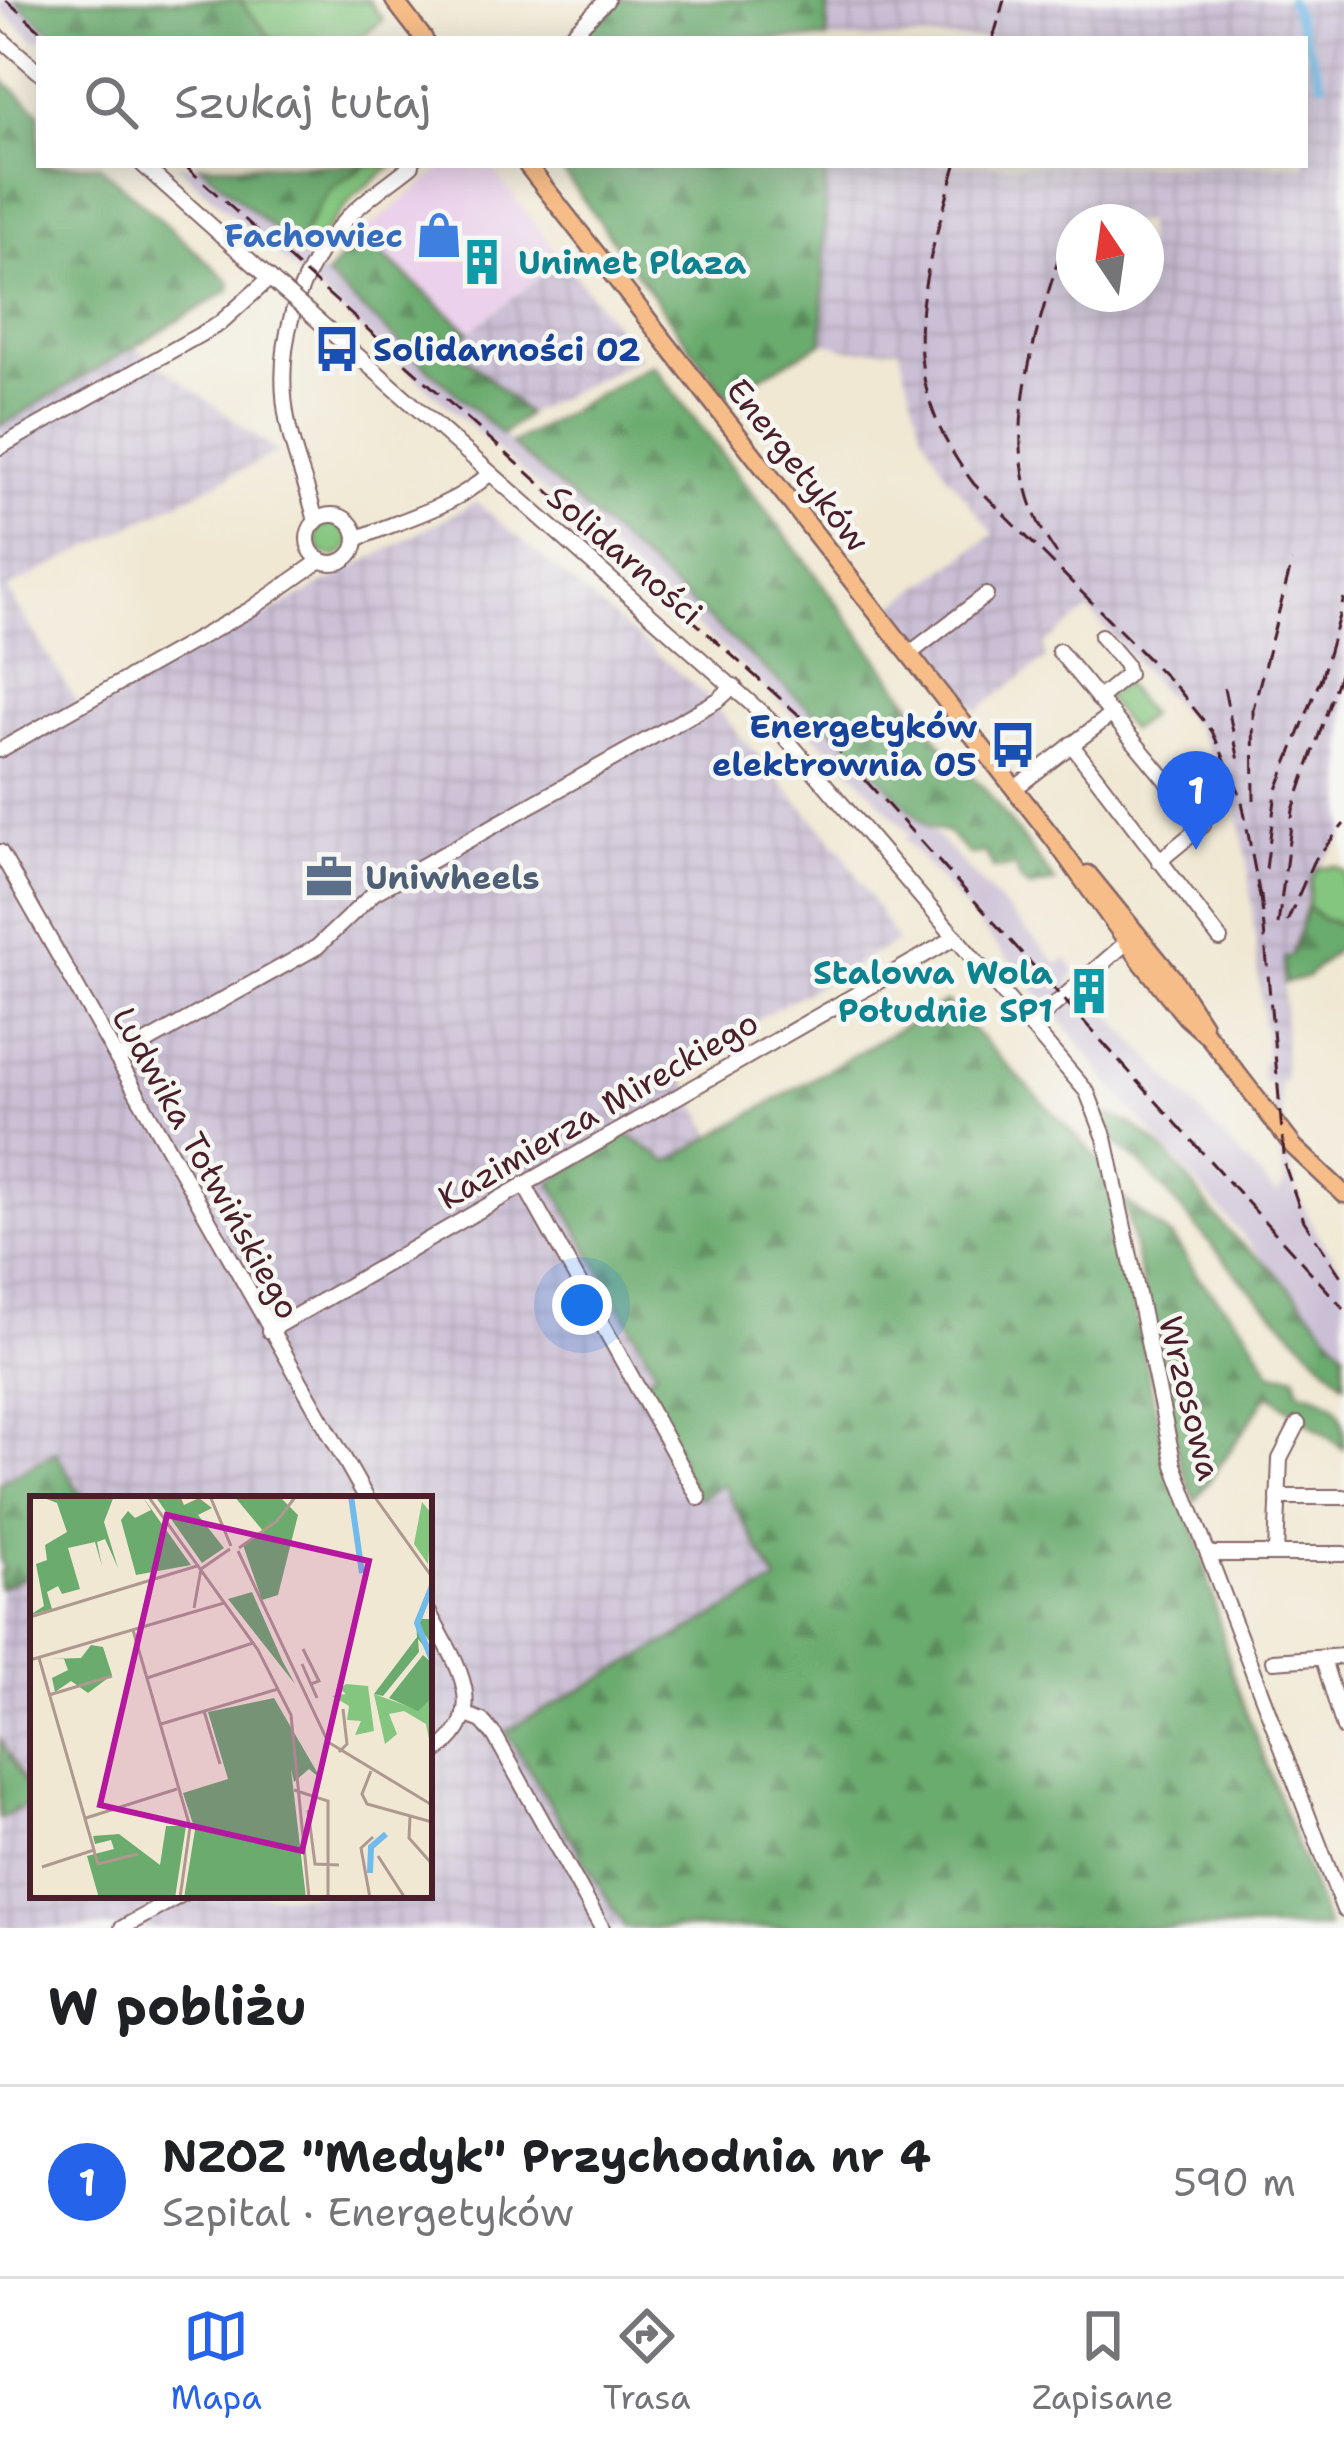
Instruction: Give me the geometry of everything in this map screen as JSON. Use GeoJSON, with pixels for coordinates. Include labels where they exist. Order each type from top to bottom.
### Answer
{"type":"FeatureCollection","features":[{"type":"Feature","properties":{"kind":"main road"},"geometry":{"type":"LineString","coordinates":[[394,0],[422,36]]}},
{"type":"Feature","properties":{"kind":"main road","name":"Energetyków"},"geometry":{"type":"LineString","coordinates":[[527,169],[1053,838],[1127,942],[1186,1017],[1209,1036]]}},
{"type":"Feature","properties":{"kind":"main road","name":"Energetyków"},"geometry":{"type":"LineString","coordinates":[[1053,838],[1121,912],[1294,1147],[1344,1194]]}},
{"type":"Feature","properties":{"kind":"street"},"geometry":{"type":"LineString","coordinates":[[570,36],[607,0]]}},
{"type":"Feature","properties":{"kind":"street"},"geometry":{"type":"LineString","coordinates":[[0,38],[36,69]]}},
{"type":"Feature","properties":{"kind":"street","name":"Solidarności"},"geometry":{"type":"LineString","coordinates":[[146,168],[772,722],[1030,1026]]}},
{"type":"Feature","properties":{"kind":"street"},"geometry":{"type":"LineString","coordinates":[[322,519],[285,410],[284,364],[291,316],[310,269],[336,230],[408,168]]}},
{"type":"Feature","properties":{"kind":"street"},"geometry":{"type":"LineString","coordinates":[[0,447],[219,324],[270,278]]}},
{"type":"Feature","properties":{"kind":"street"},"geometry":{"type":"LineString","coordinates":[[354,533],[392,525],[446,500],[485,470]]}},
{"type":"Feature","properties":{"kind":"street"},"geometry":{"type":"LineString","coordinates":[[342,518],[354,533],[352,553],[341,561],[316,556],[309,536],[322,519],[342,518]]}},
{"type":"Feature","properties":{"kind":"street"},"geometry":{"type":"LineString","coordinates":[[0,750],[251,610],[316,556]]}},
{"type":"Feature","properties":{"kind":"street"},"geometry":{"type":"LineString","coordinates":[[909,654],[986,595]]}},
{"type":"Feature","properties":{"kind":"street"},"geometry":{"type":"LineString","coordinates":[[1098,699],[1128,674],[1102,636]]}},
{"type":"Feature","properties":{"kind":"street"},"geometry":{"type":"LineString","coordinates":[[1059,651],[1203,825],[1159,861]]}},
{"type":"Feature","properties":{"kind":"street"},"geometry":{"type":"LineString","coordinates":[[117,1060],[317,947],[374,893],[718,700],[734,686]]}},
{"type":"Feature","properties":{"kind":"street"},"geometry":{"type":"LineString","coordinates":[[1014,789],[1112,714]]}},
{"type":"Feature","properties":{"kind":"street"},"geometry":{"type":"LineString","coordinates":[[1071,744],[1220,939]]}},
{"type":"Feature","properties":{"kind":"street","name":"Ludwika Tołwińskiego"},"geometry":{"type":"LineString","coordinates":[[0,852],[365,1496]]}},
{"type":"Feature","properties":{"kind":"street"},"geometry":{"type":"LineString","coordinates":[[1121,912],[1127,942],[1161,964]]}},
{"type":"Feature","properties":{"kind":"street","name":"Kazimierza Mireckiego"},"geometry":{"type":"LineString","coordinates":[[269,1331],[956,937]]}},
{"type":"Feature","properties":{"kind":"street"},"geometry":{"type":"LineString","coordinates":[[1030,1026],[1127,942]]}},
{"type":"Feature","properties":{"kind":"street","name":"Wrzosowa"},"geometry":{"type":"LineString","coordinates":[[1030,1026],[1080,1080],[1100,1118],[1171,1453],[1344,1910]]}},
{"type":"Feature","properties":{"kind":"street"},"geometry":{"type":"LineString","coordinates":[[524,1184],[699,1498]]}},
{"type":"Feature","properties":{"kind":"street"},"geometry":{"type":"LineString","coordinates":[[1276,1553],[1280,1459],[1298,1424]]}},
{"type":"Feature","properties":{"kind":"street"},"geometry":{"type":"LineString","coordinates":[[1278,1497],[1344,1497]]}},
{"type":"Feature","properties":{"kind":"street"},"geometry":{"type":"LineString","coordinates":[[1208,1554],[1344,1554]]}},
{"type":"Feature","properties":{"kind":"street"},"geometry":{"type":"LineString","coordinates":[[432,1619],[464,1679],[464,1714],[454,1736],[432,1754]]}},
{"type":"Feature","properties":{"kind":"street"},"geometry":{"type":"LineString","coordinates":[[1274,1660],[1344,1656]]}},
{"type":"Feature","properties":{"kind":"street"},"geometry":{"type":"LineString","coordinates":[[1323,1659],[1344,1728]]}},
{"type":"Feature","properties":{"kind":"street"},"geometry":{"type":"LineString","coordinates":[[464,1714],[482,1720],[495,1736],[602,1928]]}},
{"type":"Feature","properties":{"kind":"street"},"geometry":{"type":"LineString","coordinates":[[122,1928],[176,1898]]}},
{"type":"Feature","properties":{"kind":"shaded area"},"geometry":{"type":"Polygon","coordinates":[[[0,0],[15,0],[56,36],[36,36],[36,41],[0,9],[0,0]]]}},
{"type":"Feature","properties":{"kind":"shaded area"},"geometry":{"type":"Polygon","coordinates":[[[827,0],[1344,0],[1344,835],[1312,876],[1292,955],[1284,959],[1284,1081],[1263,1082],[1262,1062],[1267,1061],[1260,986],[1247,861],[1234,794],[1195,727],[1089,610],[1044,645],[1046,659],[978,710],[894,606],[994,534],[945,472],[921,428],[899,348],[852,350],[823,342],[826,168],[1308,168],[1308,36],[827,36],[827,0]]]}},
{"type":"Feature","properties":{"kind":"shaded area"},"geometry":{"type":"Polygon","coordinates":[[[179,168],[203,168],[847,742],[1058,964],[1066,958],[1075,971],[1068,985],[1093,978],[1102,987],[1092,996],[1276,1194],[1286,1184],[1273,1082],[1279,1081],[1285,1148],[1297,1193],[1315,1231],[1344,1272],[1344,1351],[1108,1082],[1054,1011],[1058,1006],[1050,997],[1044,1000],[979,926],[905,839],[910,834],[754,677],[179,168]]]}},
{"type":"Feature","properties":{"kind":"shaded area"},"geometry":{"type":"Polygon","coordinates":[[[443,168],[493,170],[563,260],[469,331],[360,235],[443,168]]]}},
{"type":"Feature","properties":{"kind":"shaded area"},"geometry":{"type":"Polygon","coordinates":[[[0,246],[277,452],[7,589],[85,716],[476,502],[703,693],[843,853],[897,941],[677,1064],[713,1137],[667,1163],[656,1372],[699,1498],[723,1485],[777,1582],[507,1731],[625,1928],[0,1928],[0,246]]]}},
{"type":"Feature","properties":{"kind":"shaded area"},"geometry":{"type":"Polygon","coordinates":[[[563,260],[640,357],[527,414],[453,344],[563,260]]]}},
{"type":"Feature","properties":{"kind":"green space"},"geometry":{"type":"Polygon","coordinates":[[[15,0],[239,0],[269,36],[56,36],[15,0]]]}},
{"type":"Feature","properties":{"kind":"green space"},"geometry":{"type":"Polygon","coordinates":[[[239,0],[368,0],[383,20],[363,36],[269,36],[239,0]]]}},
{"type":"Feature","properties":{"kind":"green space"},"geometry":{"type":"Polygon","coordinates":[[[614,0],[828,0],[827,36],[574,36],[614,0]]]}},
{"type":"Feature","properties":{"kind":"green space"},"geometry":{"type":"Polygon","coordinates":[[[0,77],[36,109],[36,168],[102,168],[229,281],[230,290],[0,426],[0,77]]]}},
{"type":"Feature","properties":{"kind":"green space"},"geometry":{"type":"Polygon","coordinates":[[[203,168],[362,168],[328,192],[296,249],[203,168]]]}},
{"type":"Feature","properties":{"kind":"green space"},"geometry":{"type":"Polygon","coordinates":[[[362,168],[389,168],[354,196],[305,256],[296,250],[328,192],[362,168]]]}},
{"type":"Feature","properties":{"kind":"green space"},"geometry":{"type":"Polygon","coordinates":[[[560,168],[825,168],[823,342],[726,396],[560,168]]]}},
{"type":"Feature","properties":{"kind":"green space"},"geometry":{"type":"Polygon","coordinates":[[[360,235],[469,331],[453,345],[527,414],[502,435],[326,276],[360,235]]]}},
{"type":"Feature","properties":{"kind":"green space"},"geometry":{"type":"Polygon","coordinates":[[[652,364],[952,759],[985,789],[1055,882],[1030,888],[1020,881],[1016,867],[994,869],[985,852],[970,855],[948,833],[927,827],[847,742],[511,444],[652,364]]]}},
{"type":"Feature","properties":{"kind":"green space"},"geometry":{"type":"Polygon","coordinates":[[[333,522],[345,527],[350,539],[345,551],[333,556],[321,551],[316,539],[321,527],[333,522]]]}},
{"type":"Feature","properties":{"kind":"green space"},"geometry":{"type":"Polygon","coordinates":[[[1124,684],[1149,715],[1130,730],[1105,697],[1124,684]]]}},
{"type":"Feature","properties":{"kind":"green space"},"geometry":{"type":"Polygon","coordinates":[[[1335,866],[1344,871],[1344,925],[1322,919],[1307,906],[1318,868],[1335,866]]]}},
{"type":"Feature","properties":{"kind":"green space"},"geometry":{"type":"Polygon","coordinates":[[[1307,906],[1322,919],[1344,926],[1344,943],[1306,978],[1284,983],[1284,959],[1292,955],[1307,906]]]}},
{"type":"Feature","properties":{"kind":"green space"},"geometry":{"type":"Polygon","coordinates":[[[946,1002],[1104,1165],[1165,1454],[1200,1545],[1231,1671],[1328,1928],[625,1928],[506,1731],[777,1582],[723,1485],[699,1498],[636,1387],[656,1371],[551,1182],[627,1134],[668,1162],[946,1002]]]}},
{"type":"Feature","properties":{"kind":"green space"},"geometry":{"type":"Polygon","coordinates":[[[1107,1114],[1129,1123],[1163,1150],[1233,1236],[1298,1297],[1344,1351],[1344,1383],[1248,1287],[1141,1163],[1115,1143],[1107,1114]]]}},
{"type":"Feature","properties":{"kind":"green space"},"geometry":{"type":"Polygon","coordinates":[[[1124,1200],[1174,1239],[1198,1277],[1245,1328],[1272,1373],[1296,1375],[1299,1390],[1336,1408],[1343,1424],[1344,1449],[1269,1394],[1195,1501],[1180,1463],[1124,1200]]]}},
{"type":"Feature","properties":{"kind":"green space"},"geometry":{"type":"Polygon","coordinates":[[[56,1452],[81,1496],[30,1496],[30,1575],[0,1588],[4,1570],[0,1483],[56,1452]]]}},
{"type":"Feature","properties":{"kind":"green space"},"geometry":{"type":"Polygon","coordinates":[[[0,1740],[30,1793],[30,1804],[0,1819],[0,1740]]]}},
{"type":"Feature","properties":{"kind":"waterway"},"geometry":{"type":"LineString","coordinates":[[1290,0],[1304,36]]}},
{"type":"Feature","properties":{"kind":"waterway"},"geometry":{"type":"LineString","coordinates":[[1308,47],[1322,83]]}},
{"type":"Feature","properties":{"kind":"railway"},"geometry":{"type":"LineString","coordinates":[[6,0],[47,36]]}},
{"type":"Feature","properties":{"kind":"railway"},"geometry":{"type":"LineString","coordinates":[[994,36],[1004,0]]}},
{"type":"Feature","properties":{"kind":"railway"},"geometry":{"type":"LineString","coordinates":[[187,168],[838,750],[1344,1309]]}},
{"type":"Feature","properties":{"kind":"railway"},"geometry":{"type":"LineString","coordinates":[[955,168],[932,250],[920,329],[931,405],[948,444],[974,484],[1179,690],[1212,731],[1241,796],[1263,913]]}},
{"type":"Feature","properties":{"kind":"railway"},"geometry":{"type":"LineString","coordinates":[[1056,269],[1033,348],[1021,433],[1024,475],[1035,515],[1057,554]]}},
{"type":"Feature","properties":{"kind":"railway"},"geometry":{"type":"LineString","coordinates":[[1254,800],[1253,709],[1292,562]]}},
{"type":"Feature","properties":{"kind":"railway"},"geometry":{"type":"LineString","coordinates":[[1320,683],[1344,598]]}},
{"type":"Feature","properties":{"kind":"railway"},"geometry":{"type":"LineString","coordinates":[[1278,925],[1293,810],[1344,662]]}},
{"type":"Feature","properties":{"kind":"railway"},"geometry":{"type":"LineString","coordinates":[[1266,869],[1276,792],[1322,675]]}},
{"type":"Feature","properties":{"kind":"railway"},"geometry":{"type":"LineString","coordinates":[[1224,688],[1240,766]]}},
{"type":"Feature","properties":{"kind":"railway"},"geometry":{"type":"LineString","coordinates":[[1287,922],[1313,862],[1344,824]]}},
{"type":"Feature","properties":{"kind":"railway"},"geometry":{"type":"LineString","coordinates":[[1261,895],[1285,1166],[1304,1221],[1344,1281]]}},
{"type":"Feature","properties":{"kind":"place","name":"Fachowiec"},"geometry":{"type":"Point","coordinates":[439,235]}},
{"type":"Feature","properties":{"kind":"place","name":"Unimet Plaza"},"geometry":{"type":"Point","coordinates":[482,262]}},
{"type":"Feature","properties":{"kind":"place","name":"Solidarności 02"},"geometry":{"type":"Point","coordinates":[337,349]}},
{"type":"Feature","properties":{"kind":"place","name":"Energetyków elektrownia 05"},"geometry":{"type":"Point","coordinates":[1013,745]}},
{"type":"Feature","properties":{"kind":"place","name":"NZOZ \"Medyk\" Przychodnia nr 4"},"geometry":{"type":"Point","coordinates":[1196,850]}},
{"type":"Feature","properties":{"kind":"place","name":"Uniwheels"},"geometry":{"type":"Point","coordinates":[329,877]}},
{"type":"Feature","properties":{"kind":"place","name":"Stalowa Wola Południe SP1"},"geometry":{"type":"Point","coordinates":[1089,991]}}]}
